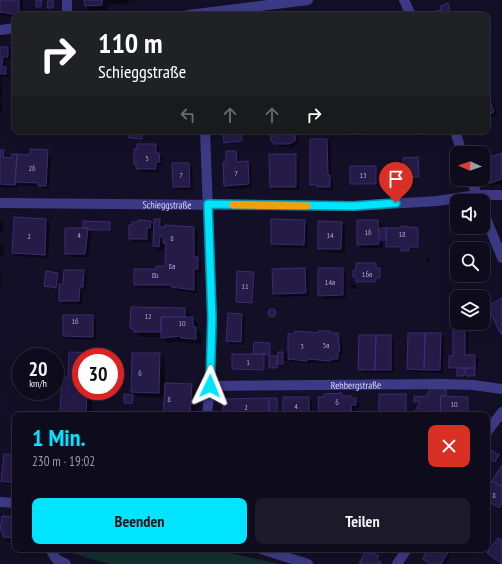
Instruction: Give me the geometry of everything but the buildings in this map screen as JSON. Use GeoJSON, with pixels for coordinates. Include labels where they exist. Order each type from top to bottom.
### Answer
{"type":"FeatureCollection","features":[{"type":"Feature","properties":{"kind":"street"},"geometry":{"type":"LineString","coordinates":[[67,0],[67,12]]}},
{"type":"Feature","properties":{"kind":"street"},"geometry":{"type":"LineString","coordinates":[[215,12],[308,0]]}},
{"type":"Feature","properties":{"kind":"street"},"geometry":{"type":"LineString","coordinates":[[404,0],[410,12]]}},
{"type":"Feature","properties":{"kind":"street"},"geometry":{"type":"LineString","coordinates":[[0,30],[12,28]]}},
{"type":"Feature","properties":{"kind":"street"},"geometry":{"type":"LineString","coordinates":[[205,134],[212,318],[210,386],[207,412]]}},
{"type":"Feature","properties":{"kind":"street"},"geometry":{"type":"LineString","coordinates":[[456,134],[460,146]]}},
{"type":"Feature","properties":{"kind":"street","name":"Schieggstraße"},"geometry":{"type":"LineString","coordinates":[[490,196],[502,195]]}},
{"type":"Feature","properties":{"kind":"street","name":"Schieggstraße"},"geometry":{"type":"LineString","coordinates":[[0,203],[354,206],[450,200]]}},
{"type":"Feature","properties":{"kind":"street"},"geometry":{"type":"LineString","coordinates":[[490,228],[502,258]]}},
{"type":"Feature","properties":{"kind":"street","name":"Rehbergstraße"},"geometry":{"type":"LineString","coordinates":[[210,386],[473,384],[502,389]]}},
{"type":"Feature","properties":{"kind":"street"},"geometry":{"type":"LineString","coordinates":[[490,428],[502,412]]}},
{"type":"Feature","properties":{"kind":"street"},"geometry":{"type":"LineString","coordinates":[[0,502],[12,503]]}},
{"type":"Feature","properties":{"kind":"street"},"geometry":{"type":"LineString","coordinates":[[52,552],[56,559],[66,564]]}},
{"type":"Feature","properties":{"kind":"street"},"geometry":{"type":"LineString","coordinates":[[270,552],[306,564]]}},
{"type":"Feature","properties":{"kind":"street"},"geometry":{"type":"LineString","coordinates":[[397,564],[405,552]]}},
{"type":"Feature","properties":{"kind":"green space"},"geometry":{"type":"Polygon","coordinates":[[[71,552],[224,552],[280,564],[110,564],[71,552]]]}},
{"type":"Feature","properties":{"kind":"slow traffic"},"geometry":{"type":"LineString","coordinates":[[233,205],[307,206]]}},
{"type":"Feature","properties":{"kind":"route"},"geometry":{"type":"LineString","coordinates":[[210,386],[212,318],[208,204],[354,206],[396,203]]}}]}
